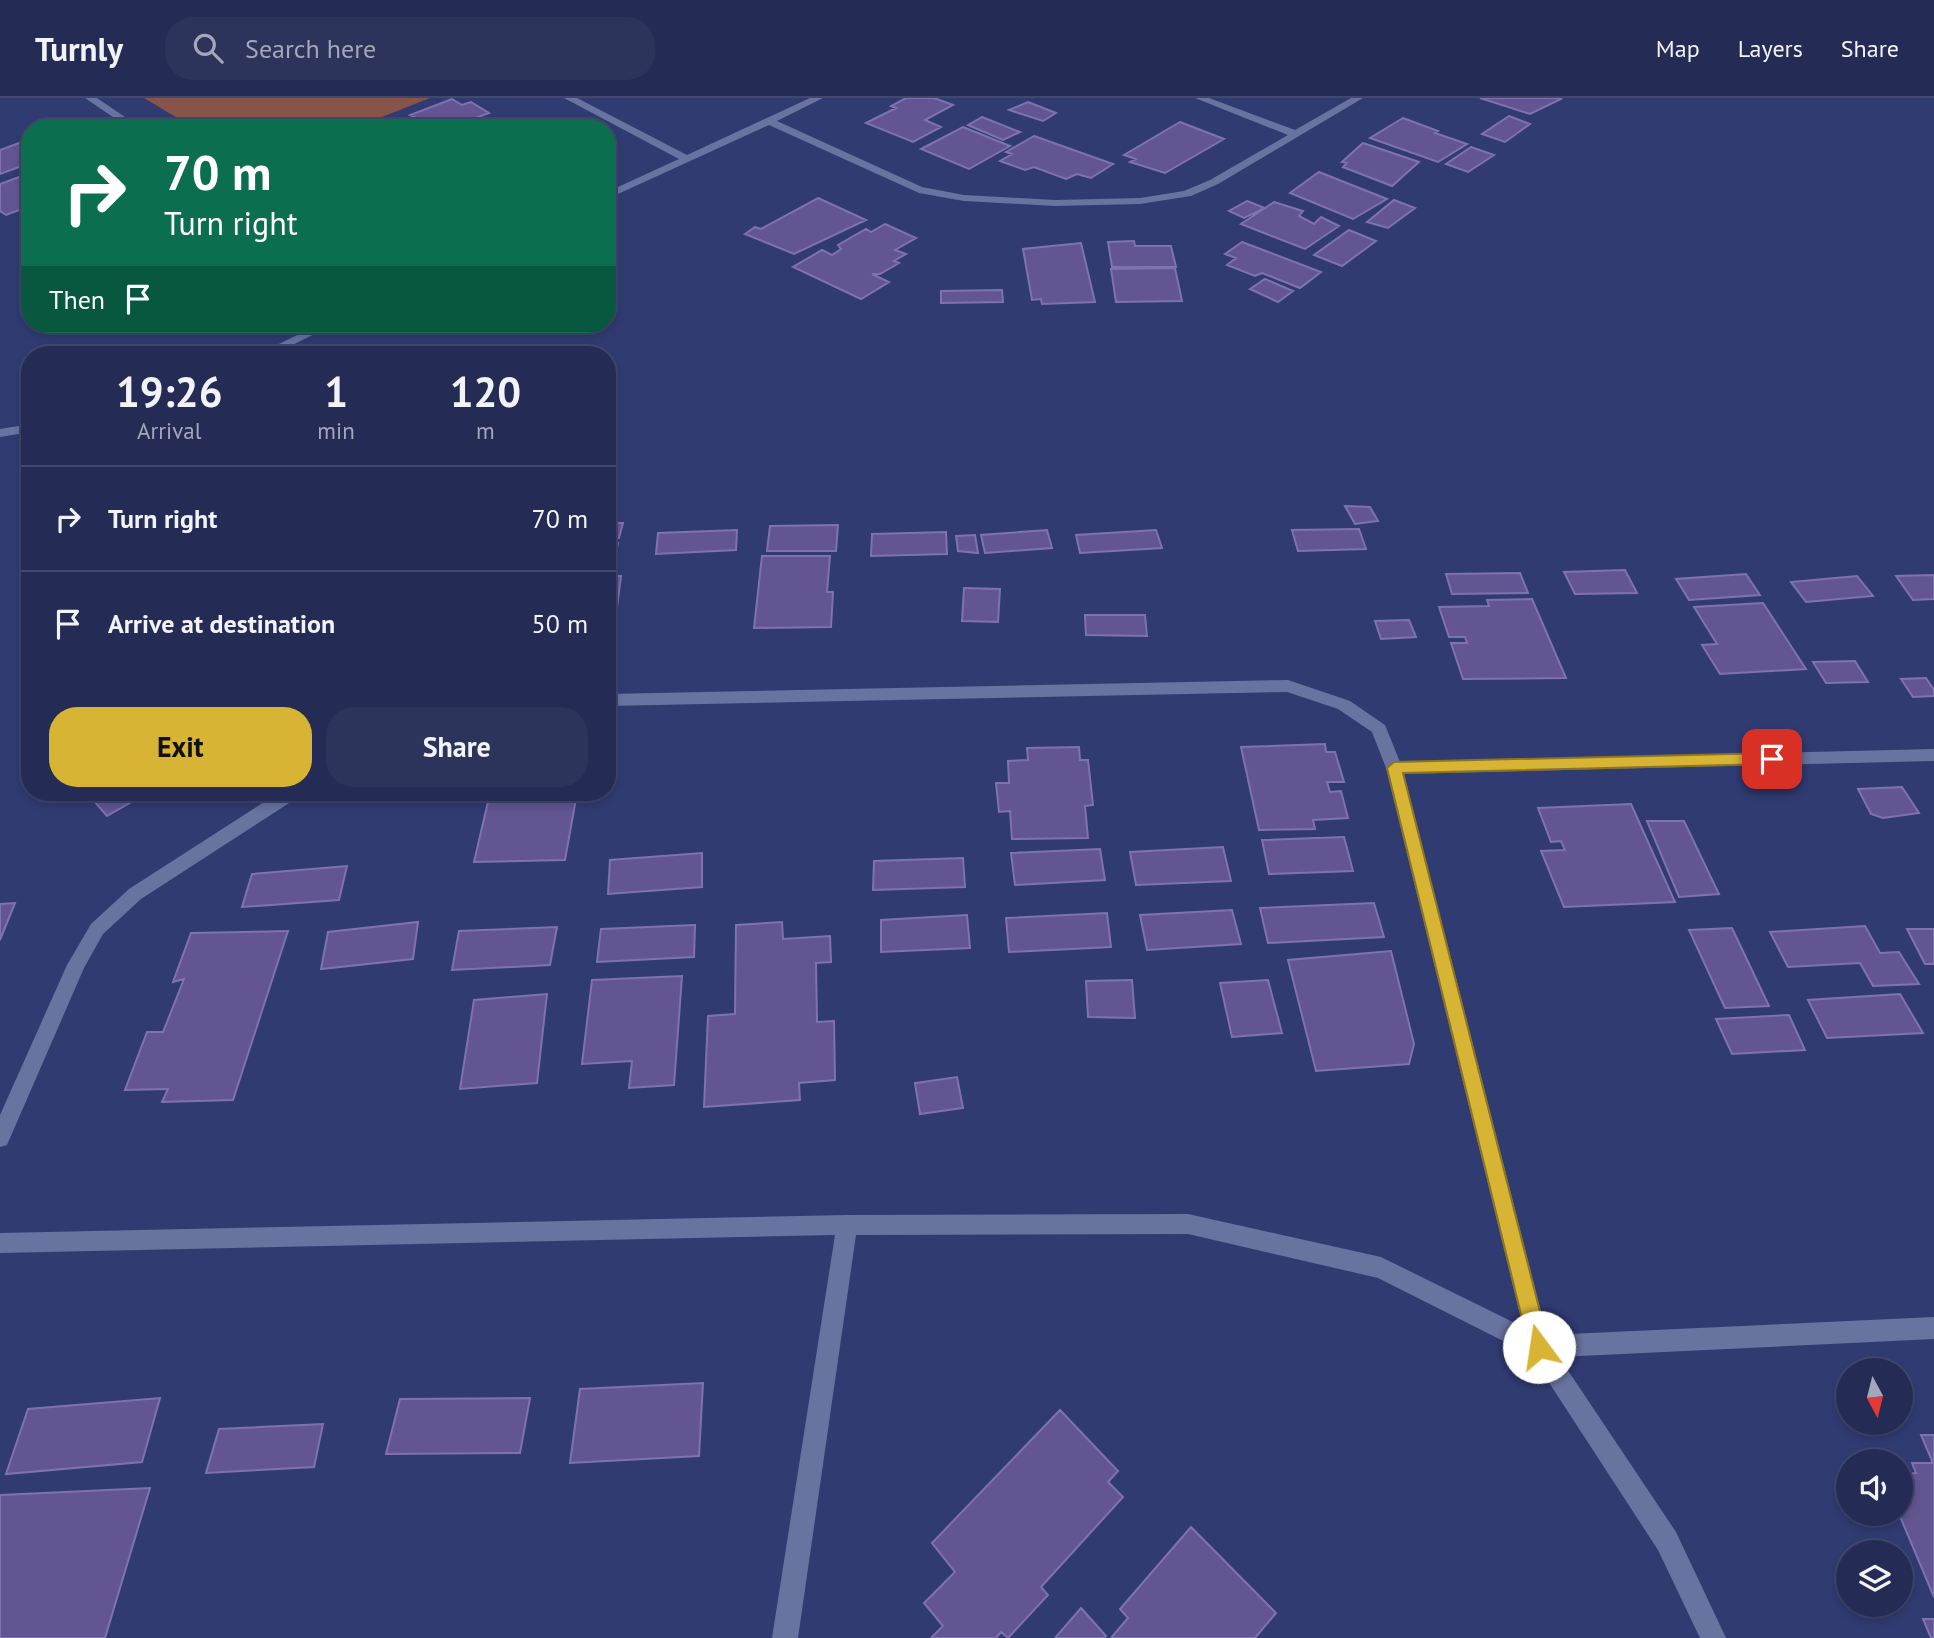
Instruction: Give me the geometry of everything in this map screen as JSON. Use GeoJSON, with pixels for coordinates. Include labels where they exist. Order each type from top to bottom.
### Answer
{"type":"FeatureCollection","features":[{"type":"Feature","properties":{"kind":"street"},"geometry":{"type":"LineString","coordinates":[[90,98],[122,119]]}},
{"type":"Feature","properties":{"kind":"street"},"geometry":{"type":"LineString","coordinates":[[569,98],[610,119]]}},
{"type":"Feature","properties":{"kind":"street"},"geometry":{"type":"LineString","coordinates":[[616,192],[818,98]]}},
{"type":"Feature","properties":{"kind":"street"},"geometry":{"type":"LineString","coordinates":[[1200,98],[1294,134]]}},
{"type":"Feature","properties":{"kind":"street"},"geometry":{"type":"LineString","coordinates":[[769,121],[919,190],[964,198],[1055,203],[1140,201],[1187,194],[1214,183],[1358,98]]}},
{"type":"Feature","properties":{"kind":"street"},"geometry":{"type":"LineString","coordinates":[[616,122],[687,159]]}},
{"type":"Feature","properties":{"kind":"street"},"geometry":{"type":"LineString","coordinates":[[281,346],[310,333]]}},
{"type":"Feature","properties":{"kind":"street"},"geometry":{"type":"LineString","coordinates":[[0,433],[21,430]]}},
{"type":"Feature","properties":{"kind":"street"},"geometry":{"type":"LineString","coordinates":[[616,700],[1288,686],[1344,705],[1380,729],[1394,768],[1539,1347],[1667,1541],[1713,1638]]}},
{"type":"Feature","properties":{"kind":"street"},"geometry":{"type":"LineString","coordinates":[[1394,768],[1934,755]]}},
{"type":"Feature","properties":{"kind":"street"},"geometry":{"type":"LineString","coordinates":[[0,1139],[76,965],[97,929],[135,894],[279,801]]}},
{"type":"Feature","properties":{"kind":"street"},"geometry":{"type":"LineString","coordinates":[[0,1243],[847,1226],[1188,1224],[1381,1268],[1539,1347],[1934,1328]]}},
{"type":"Feature","properties":{"kind":"street"},"geometry":{"type":"LineString","coordinates":[[785,1638],[847,1226]]}},
{"type":"Feature","properties":{"kind":"shaded area"},"geometry":{"type":"Polygon","coordinates":[[[144,98],[430,98],[377,119],[179,119],[144,98]]]}},
{"type":"Feature","properties":{"kind":"building"},"geometry":{"type":"Polygon","coordinates":[[[906,98],[934,98],[953,105],[925,120],[941,127],[913,142],[866,123],[896,108],[891,106],[906,98]]]}},
{"type":"Feature","properties":{"kind":"building"},"geometry":{"type":"Polygon","coordinates":[[[1480,98],[1559,98],[1561,99],[1530,114],[1480,98]]]}},
{"type":"Feature","properties":{"kind":"building"},"geometry":{"type":"Polygon","coordinates":[[[452,99],[462,105],[471,102],[489,113],[473,119],[418,119],[410,115],[452,99]]]}},
{"type":"Feature","properties":{"kind":"building"},"geometry":{"type":"Polygon","coordinates":[[[1028,102],[1056,113],[1043,121],[1009,110],[1028,102]]]}},
{"type":"Feature","properties":{"kind":"building"},"geometry":{"type":"Polygon","coordinates":[[[1509,116],[1530,124],[1505,142],[1482,134],[1509,116]]]}},
{"type":"Feature","properties":{"kind":"building"},"geometry":{"type":"Polygon","coordinates":[[[982,117],[1020,132],[1003,140],[968,125],[982,117]]]}},
{"type":"Feature","properties":{"kind":"building"},"geometry":{"type":"Polygon","coordinates":[[[1403,118],[1467,144],[1438,162],[1370,138],[1403,118]]]}},
{"type":"Feature","properties":{"kind":"building"},"geometry":{"type":"Polygon","coordinates":[[[1180,122],[1224,139],[1165,173],[1130,162],[1136,159],[1124,155],[1180,122]]]}},
{"type":"Feature","properties":{"kind":"building"},"geometry":{"type":"Polygon","coordinates":[[[963,127],[1010,146],[969,169],[921,149],[963,127]]]}},
{"type":"Feature","properties":{"kind":"building"},"geometry":{"type":"Polygon","coordinates":[[[1034,136],[1113,164],[1091,178],[1077,174],[1066,179],[1034,167],[1025,170],[1000,161],[1012,154],[1006,152],[1034,136]]]}},
{"type":"Feature","properties":{"kind":"building"},"geometry":{"type":"Polygon","coordinates":[[[21,142],[21,166],[0,174],[0,150],[21,142]]]}},
{"type":"Feature","properties":{"kind":"building"},"geometry":{"type":"Polygon","coordinates":[[[1363,143],[1419,162],[1392,186],[1343,167],[1347,163],[1342,162],[1363,143]]]}},
{"type":"Feature","properties":{"kind":"building"},"geometry":{"type":"Polygon","coordinates":[[[1471,147],[1494,155],[1468,172],[1446,164],[1471,147]]]}},
{"type":"Feature","properties":{"kind":"building"},"geometry":{"type":"Polygon","coordinates":[[[1319,172],[1387,199],[1353,219],[1290,193],[1319,172]]]}},
{"type":"Feature","properties":{"kind":"building"},"geometry":{"type":"Polygon","coordinates":[[[21,176],[21,209],[6,215],[0,211],[0,184],[21,176]]]}},
{"type":"Feature","properties":{"kind":"building"},"geometry":{"type":"Polygon","coordinates":[[[818,198],[866,220],[794,254],[745,234],[755,227],[761,229],[818,198]]]}},
{"type":"Feature","properties":{"kind":"building"},"geometry":{"type":"Polygon","coordinates":[[[1394,200],[1415,208],[1388,228],[1367,222],[1394,200]]]}},
{"type":"Feature","properties":{"kind":"building"},"geometry":{"type":"Polygon","coordinates":[[[1247,201],[1265,208],[1244,218],[1229,211],[1247,201]]]}},
{"type":"Feature","properties":{"kind":"building"},"geometry":{"type":"Polygon","coordinates":[[[1274,202],[1303,211],[1299,216],[1314,224],[1321,217],[1339,226],[1305,249],[1241,224],[1274,202]]]}},
{"type":"Feature","properties":{"kind":"building"},"geometry":{"type":"Polygon","coordinates":[[[885,224],[916,238],[895,250],[906,254],[894,261],[899,263],[880,274],[872,274],[889,282],[861,299],[793,267],[822,250],[832,255],[841,249],[838,245],[866,229],[871,232],[885,224]]]}},
{"type":"Feature","properties":{"kind":"building"},"geometry":{"type":"Polygon","coordinates":[[[1349,230],[1376,241],[1342,266],[1314,255],[1349,230]]]}},
{"type":"Feature","properties":{"kind":"building"},"geometry":{"type":"Polygon","coordinates":[[[1134,241],[1135,246],[1171,246],[1176,267],[1112,267],[1108,242],[1134,241]]]}},
{"type":"Feature","properties":{"kind":"building"},"geometry":{"type":"Polygon","coordinates":[[[1242,242],[1321,272],[1300,288],[1262,273],[1255,276],[1227,265],[1236,258],[1225,254],[1242,242]]]}},
{"type":"Feature","properties":{"kind":"building"},"geometry":{"type":"Polygon","coordinates":[[[1081,243],[1095,302],[1042,304],[1041,299],[1032,300],[1023,249],[1081,243]]]}},
{"type":"Feature","properties":{"kind":"building"},"geometry":{"type":"Polygon","coordinates":[[[1175,268],[1182,301],[1116,302],[1111,269],[1175,268]]]}},
{"type":"Feature","properties":{"kind":"building"},"geometry":{"type":"Polygon","coordinates":[[[1265,279],[1293,291],[1278,302],[1250,289],[1265,279]]]}},
{"type":"Feature","properties":{"kind":"building"},"geometry":{"type":"Polygon","coordinates":[[[1002,290],[1003,302],[941,303],[941,291],[1002,290]]]}},
{"type":"Feature","properties":{"kind":"building"},"geometry":{"type":"Polygon","coordinates":[[[1345,506],[1370,507],[1378,521],[1355,524],[1345,506]]]}},
{"type":"Feature","properties":{"kind":"building"},"geometry":{"type":"Polygon","coordinates":[[[616,523],[623,523],[619,538],[616,538],[616,523]]]}},
{"type":"Feature","properties":{"kind":"building"},"geometry":{"type":"Polygon","coordinates":[[[838,525],[836,551],[767,551],[770,526],[838,525]]]}},
{"type":"Feature","properties":{"kind":"building"},"geometry":{"type":"Polygon","coordinates":[[[1359,529],[1366,549],[1298,551],[1292,530],[1359,529]]]}},
{"type":"Feature","properties":{"kind":"building"},"geometry":{"type":"Polygon","coordinates":[[[737,530],[736,550],[656,554],[658,533],[737,530]]]}},
{"type":"Feature","properties":{"kind":"building"},"geometry":{"type":"Polygon","coordinates":[[[1047,530],[1052,548],[985,553],[981,535],[1047,530]]]}},
{"type":"Feature","properties":{"kind":"building"},"geometry":{"type":"Polygon","coordinates":[[[1156,530],[1162,548],[1080,553],[1076,535],[1156,530]]]}},
{"type":"Feature","properties":{"kind":"building"},"geometry":{"type":"Polygon","coordinates":[[[946,532],[947,554],[871,556],[872,534],[946,532]]]}},
{"type":"Feature","properties":{"kind":"building"},"geometry":{"type":"Polygon","coordinates":[[[975,535],[978,553],[958,551],[956,536],[975,535]]]}},
{"type":"Feature","properties":{"kind":"building"},"geometry":{"type":"Polygon","coordinates":[[[762,556],[830,556],[827,592],[833,592],[831,627],[754,628],[762,556]]]}},
{"type":"Feature","properties":{"kind":"building"},"geometry":{"type":"Polygon","coordinates":[[[1625,570],[1637,593],[1575,594],[1564,572],[1625,570]]]}},
{"type":"Feature","properties":{"kind":"building"},"geometry":{"type":"Polygon","coordinates":[[[1520,573],[1528,593],[1452,594],[1446,574],[1520,573]]]}},
{"type":"Feature","properties":{"kind":"building"},"geometry":{"type":"Polygon","coordinates":[[[1746,574],[1760,595],[1689,600],[1676,579],[1746,574]]]}},
{"type":"Feature","properties":{"kind":"building"},"geometry":{"type":"Polygon","coordinates":[[[1934,575],[1934,599],[1913,600],[1896,576],[1934,575]]]}},
{"type":"Feature","properties":{"kind":"building"},"geometry":{"type":"Polygon","coordinates":[[[616,576],[621,576],[616,615],[616,576]]]}},
{"type":"Feature","properties":{"kind":"building"},"geometry":{"type":"Polygon","coordinates":[[[1857,576],[1873,596],[1806,602],[1791,582],[1857,576]]]}},
{"type":"Feature","properties":{"kind":"building"},"geometry":{"type":"Polygon","coordinates":[[[964,588],[1000,589],[998,622],[962,621],[964,588]]]}},
{"type":"Feature","properties":{"kind":"building"},"geometry":{"type":"Polygon","coordinates":[[[1532,599],[1566,678],[1463,679],[1451,643],[1467,643],[1465,637],[1449,637],[1439,607],[1489,606],[1487,600],[1532,599]]]}},
{"type":"Feature","properties":{"kind":"building"},"geometry":{"type":"Polygon","coordinates":[[[1763,603],[1806,669],[1720,674],[1702,645],[1717,644],[1694,607],[1763,603]]]}},
{"type":"Feature","properties":{"kind":"building"},"geometry":{"type":"Polygon","coordinates":[[[1085,615],[1145,615],[1147,636],[1086,635],[1085,615]]]}},
{"type":"Feature","properties":{"kind":"building"},"geometry":{"type":"Polygon","coordinates":[[[1409,620],[1416,637],[1381,639],[1375,621],[1409,620]]]}},
{"type":"Feature","properties":{"kind":"building"},"geometry":{"type":"Polygon","coordinates":[[[1855,661],[1868,682],[1826,683],[1813,662],[1855,661]]]}},
{"type":"Feature","properties":{"kind":"building"},"geometry":{"type":"Polygon","coordinates":[[[1926,678],[1934,690],[1934,696],[1913,697],[1901,679],[1926,678]]]}},
{"type":"Feature","properties":{"kind":"building"},"geometry":{"type":"Polygon","coordinates":[[[1325,744],[1326,752],[1335,752],[1344,782],[1327,782],[1330,792],[1341,791],[1348,818],[1313,820],[1315,829],[1259,830],[1241,747],[1325,744]]]}},
{"type":"Feature","properties":{"kind":"building"},"geometry":{"type":"Polygon","coordinates":[[[1079,747],[1080,760],[1088,760],[1093,805],[1085,806],[1088,838],[1012,839],[1010,811],[999,812],[996,783],[1009,783],[1008,761],[1028,760],[1027,748],[1079,747]]]}},
{"type":"Feature","properties":{"kind":"building"},"geometry":{"type":"Polygon","coordinates":[[[1902,787],[1919,813],[1883,818],[1871,814],[1858,789],[1902,787]]]}},
{"type":"Feature","properties":{"kind":"building"},"geometry":{"type":"Polygon","coordinates":[[[94,801],[133,801],[107,816],[94,801]]]}},
{"type":"Feature","properties":{"kind":"building"},"geometry":{"type":"Polygon","coordinates":[[[488,801],[576,801],[565,860],[474,862],[488,801]]]}},
{"type":"Feature","properties":{"kind":"building"},"geometry":{"type":"Polygon","coordinates":[[[1631,804],[1675,902],[1564,907],[1541,851],[1565,850],[1561,841],[1551,842],[1538,808],[1631,804]]]}},
{"type":"Feature","properties":{"kind":"building"},"geometry":{"type":"Polygon","coordinates":[[[1647,821],[1684,821],[1719,894],[1679,897],[1647,821]]]}},
{"type":"Feature","properties":{"kind":"building"},"geometry":{"type":"Polygon","coordinates":[[[1344,837],[1353,871],[1269,874],[1262,840],[1344,837]]]}},
{"type":"Feature","properties":{"kind":"building"},"geometry":{"type":"Polygon","coordinates":[[[1223,847],[1231,881],[1136,885],[1130,852],[1223,847]]]}},
{"type":"Feature","properties":{"kind":"building"},"geometry":{"type":"Polygon","coordinates":[[[1100,849],[1105,880],[1015,885],[1011,853],[1100,849]]]}},
{"type":"Feature","properties":{"kind":"building"},"geometry":{"type":"Polygon","coordinates":[[[702,853],[702,887],[608,894],[610,860],[702,853]]]}},
{"type":"Feature","properties":{"kind":"building"},"geometry":{"type":"Polygon","coordinates":[[[963,858],[965,887],[873,890],[874,861],[963,858]]]}},
{"type":"Feature","properties":{"kind":"building"},"geometry":{"type":"Polygon","coordinates":[[[347,866],[339,900],[242,907],[252,874],[347,866]]]}},
{"type":"Feature","properties":{"kind":"building"},"geometry":{"type":"Polygon","coordinates":[[[15,903],[0,940],[0,904],[15,903]]]}},
{"type":"Feature","properties":{"kind":"building"},"geometry":{"type":"Polygon","coordinates":[[[1374,903],[1384,937],[1268,943],[1260,908],[1374,903]]]}},
{"type":"Feature","properties":{"kind":"building"},"geometry":{"type":"Polygon","coordinates":[[[1232,910],[1241,944],[1147,950],[1140,915],[1232,910]]]}},
{"type":"Feature","properties":{"kind":"building"},"geometry":{"type":"Polygon","coordinates":[[[1107,913],[1111,947],[1009,952],[1006,918],[1107,913]]]}},
{"type":"Feature","properties":{"kind":"building"},"geometry":{"type":"Polygon","coordinates":[[[967,915],[970,948],[881,952],[881,920],[967,915]]]}},
{"type":"Feature","properties":{"kind":"building"},"geometry":{"type":"Polygon","coordinates":[[[418,922],[413,959],[321,969],[328,932],[418,922]]]}},
{"type":"Feature","properties":{"kind":"building"},"geometry":{"type":"Polygon","coordinates":[[[782,922],[783,939],[830,936],[831,962],[816,963],[817,1022],[834,1021],[835,1080],[799,1083],[800,1100],[704,1107],[708,1016],[735,1014],[736,925],[782,922]]]}},
{"type":"Feature","properties":{"kind":"building"},"geometry":{"type":"Polygon","coordinates":[[[695,925],[694,957],[597,962],[601,929],[695,925]]]}},
{"type":"Feature","properties":{"kind":"building"},"geometry":{"type":"Polygon","coordinates":[[[1865,926],[1880,953],[1899,952],[1919,984],[1873,986],[1860,963],[1788,967],[1770,932],[1865,926]]]}},
{"type":"Feature","properties":{"kind":"building"},"geometry":{"type":"Polygon","coordinates":[[[557,927],[550,965],[452,970],[459,931],[557,927]]]}},
{"type":"Feature","properties":{"kind":"building"},"geometry":{"type":"Polygon","coordinates":[[[1732,928],[1769,1006],[1725,1008],[1689,930],[1732,928]]]}},
{"type":"Feature","properties":{"kind":"building"},"geometry":{"type":"Polygon","coordinates":[[[1907,929],[1934,929],[1934,964],[1925,964],[1907,929]]]}},
{"type":"Feature","properties":{"kind":"building"},"geometry":{"type":"Polygon","coordinates":[[[288,931],[233,1100],[162,1102],[168,1089],[125,1090],[147,1032],[163,1032],[184,979],[173,982],[191,933],[288,931]]]}},
{"type":"Feature","properties":{"kind":"building"},"geometry":{"type":"Polygon","coordinates":[[[1391,951],[1414,1044],[1409,1064],[1316,1071],[1288,960],[1391,951]]]}},
{"type":"Feature","properties":{"kind":"building"},"geometry":{"type":"Polygon","coordinates":[[[682,976],[674,1085],[629,1088],[632,1061],[582,1064],[592,980],[682,976]]]}},
{"type":"Feature","properties":{"kind":"building"},"geometry":{"type":"Polygon","coordinates":[[[1132,980],[1135,1018],[1088,1017],[1086,981],[1132,980]]]}},
{"type":"Feature","properties":{"kind":"building"},"geometry":{"type":"Polygon","coordinates":[[[1268,980],[1282,1033],[1232,1037],[1220,983],[1268,980]]]}},
{"type":"Feature","properties":{"kind":"building"},"geometry":{"type":"Polygon","coordinates":[[[547,994],[537,1083],[460,1089],[474,1000],[547,994]]]}},
{"type":"Feature","properties":{"kind":"building"},"geometry":{"type":"Polygon","coordinates":[[[1900,994],[1923,1033],[1827,1038],[1808,1000],[1900,994]]]}},
{"type":"Feature","properties":{"kind":"building"},"geometry":{"type":"Polygon","coordinates":[[[1789,1015],[1805,1050],[1732,1054],[1716,1019],[1789,1015]]]}},
{"type":"Feature","properties":{"kind":"building"},"geometry":{"type":"Polygon","coordinates":[[[957,1077],[963,1108],[920,1114],[915,1083],[957,1077]]]}},
{"type":"Feature","properties":{"kind":"building"},"geometry":{"type":"Polygon","coordinates":[[[703,1383],[699,1456],[570,1463],[580,1389],[703,1383]]]}},
{"type":"Feature","properties":{"kind":"building"},"geometry":{"type":"Polygon","coordinates":[[[160,1398],[142,1462],[6,1474],[28,1409],[160,1398]]]}},
{"type":"Feature","properties":{"kind":"building"},"geometry":{"type":"Polygon","coordinates":[[[530,1398],[520,1453],[386,1454],[400,1399],[530,1398]]]}},
{"type":"Feature","properties":{"kind":"building"},"geometry":{"type":"Polygon","coordinates":[[[1060,1410],[1118,1471],[1108,1482],[1123,1497],[1041,1587],[1048,1595],[1008,1638],[1001,1632],[996,1638],[931,1638],[943,1626],[924,1603],[955,1572],[932,1543],[1060,1410]]]}},
{"type":"Feature","properties":{"kind":"building"},"geometry":{"type":"Polygon","coordinates":[[[323,1424],[314,1467],[206,1473],[219,1429],[323,1424]]]}},
{"type":"Feature","properties":{"kind":"building"},"geometry":{"type":"Polygon","coordinates":[[[1921,1435],[1934,1435],[1934,1597],[1913,1547],[1913,1540],[1910,1540],[1904,1526],[1913,1526],[1913,1473],[1916,1473],[1913,1463],[1933,1463],[1921,1435]]]}},
{"type":"Feature","properties":{"kind":"building"},"geometry":{"type":"Polygon","coordinates":[[[150,1488],[105,1638],[0,1638],[0,1495],[150,1488]]]}},
{"type":"Feature","properties":{"kind":"building"},"geometry":{"type":"Polygon","coordinates":[[[1191,1527],[1276,1613],[1255,1638],[1111,1638],[1128,1618],[1120,1609],[1191,1527]]]}},
{"type":"Feature","properties":{"kind":"building"},"geometry":{"type":"Polygon","coordinates":[[[1081,1608],[1106,1636],[1055,1638],[1081,1608]]]}},
{"type":"Feature","properties":{"kind":"building"},"geometry":{"type":"Polygon","coordinates":[[[1923,1619],[1934,1619],[1934,1638],[1931,1638],[1923,1619]]]}},
{"type":"Feature","properties":{"kind":"route"},"geometry":{"type":"LineString","coordinates":[[1539,1347],[1394,768],[1772,759]]}}]}
